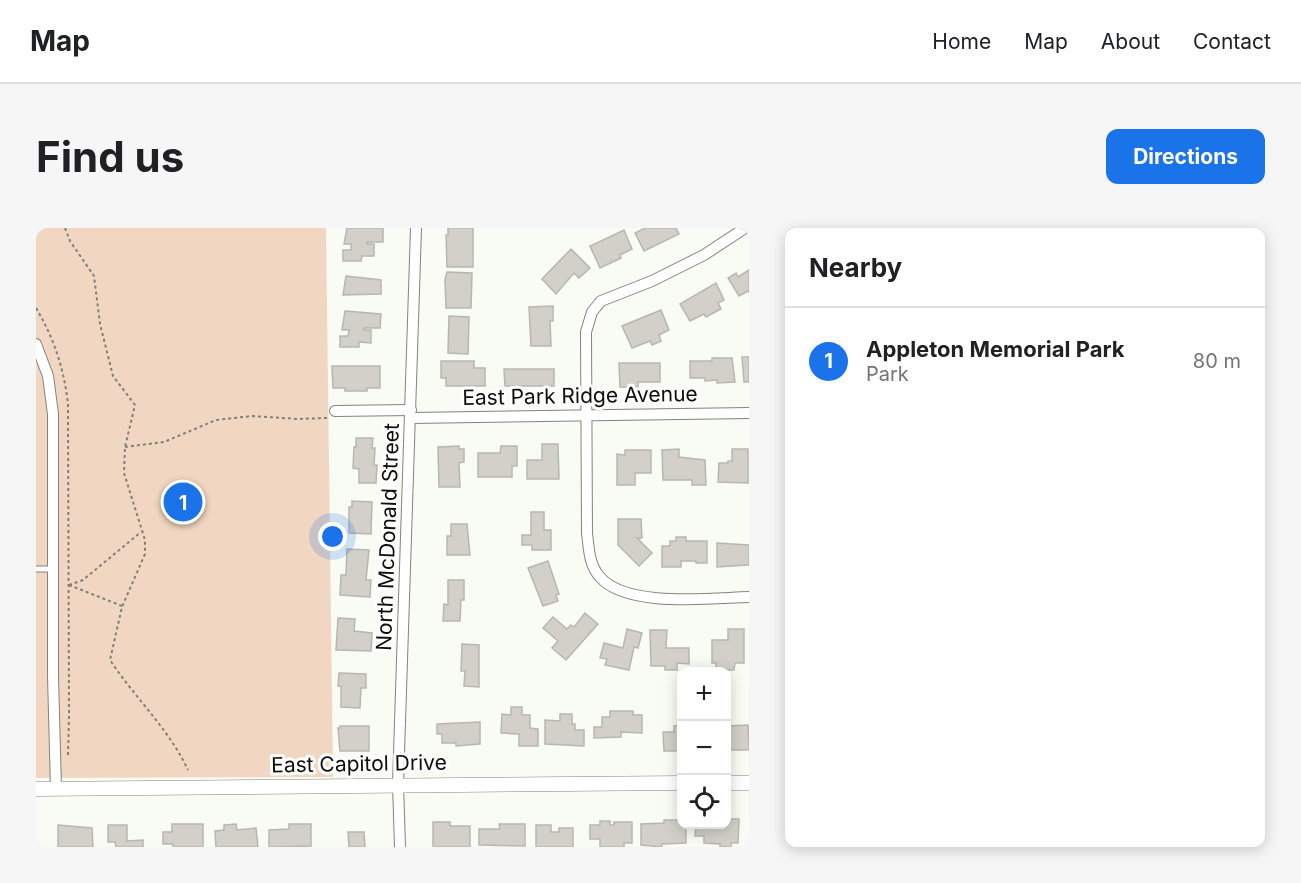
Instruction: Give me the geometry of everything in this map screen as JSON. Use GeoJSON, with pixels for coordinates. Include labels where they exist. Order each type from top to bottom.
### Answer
{"type":"FeatureCollection","features":[{"type":"Feature","properties":{"kind":"street","name":"North McDonald Street"},"geometry":{"type":"LineString","coordinates":[[400,847],[398,784],[416,228]]}},
{"type":"Feature","properties":{"kind":"street"},"geometry":{"type":"LineString","coordinates":[[745,228],[704,255],[652,281],[601,302],[592,312],[586,332],[586,415],[589,554],[600,577],[611,587],[638,597],[693,599],[749,597]]}},
{"type":"Feature","properties":{"kind":"street"},"geometry":{"type":"LineString","coordinates":[[36,344],[48,376],[52,414],[56,789]]}},
{"type":"Feature","properties":{"kind":"street","name":"East Park Ridge Avenue"},"geometry":{"type":"LineString","coordinates":[[338,411],[411,414],[586,415],[749,413]]}},
{"type":"Feature","properties":{"kind":"street","name":"East Capitol Drive"},"geometry":{"type":"LineString","coordinates":[[36,789],[677,783]]}},
{"type":"Feature","properties":{"kind":"street"},"geometry":{"type":"LineString","coordinates":[[731,783],[749,783]]}},
{"type":"Feature","properties":{"kind":"lane"},"geometry":{"type":"LineString","coordinates":[[36,569],[54,569]]}},
{"type":"Feature","properties":{"kind":"path"},"geometry":{"type":"LineString","coordinates":[[65,228],[70,241],[94,276],[100,324],[113,376],[135,405],[125,447],[124,473],[145,540],[145,554],[122,607],[116,642],[110,660],[177,747],[188,770]]}},
{"type":"Feature","properties":{"kind":"path"},"geometry":{"type":"LineString","coordinates":[[125,447],[164,442],[216,420],[252,416],[298,419],[336,417],[338,411]]}},
{"type":"Feature","properties":{"kind":"path"},"geometry":{"type":"LineString","coordinates":[[122,607],[69,585],[83,580],[141,532]]}},
{"type":"Feature","properties":{"kind":"shaded area"},"geometry":{"type":"Polygon","coordinates":[[[36,228],[326,228],[333,777],[36,778],[36,228]]]}},
{"type":"Feature","properties":{"kind":"building"},"geometry":{"type":"Polygon","coordinates":[[[347,228],[383,228],[383,242],[367,242],[367,244],[374,244],[374,256],[362,256],[361,261],[343,261],[343,250],[351,250],[351,244],[344,244],[347,228]]]}},
{"type":"Feature","properties":{"kind":"building"},"geometry":{"type":"Polygon","coordinates":[[[448,228],[473,228],[473,267],[447,267],[446,235],[448,235],[448,228]]]}},
{"type":"Feature","properties":{"kind":"building"},"geometry":{"type":"Polygon","coordinates":[[[645,228],[676,228],[679,234],[644,251],[635,233],[645,228]]]}},
{"type":"Feature","properties":{"kind":"building"},"geometry":{"type":"Polygon","coordinates":[[[624,230],[632,249],[620,255],[621,258],[600,268],[590,246],[624,230]]]}},
{"type":"Feature","properties":{"kind":"building"},"geometry":{"type":"Polygon","coordinates":[[[571,249],[590,268],[579,278],[574,273],[556,294],[542,279],[571,249]]]}},
{"type":"Feature","properties":{"kind":"building"},"geometry":{"type":"Polygon","coordinates":[[[749,270],[749,292],[739,296],[728,278],[736,273],[738,277],[749,270]]]}},
{"type":"Feature","properties":{"kind":"building"},"geometry":{"type":"Polygon","coordinates":[[[447,272],[472,273],[471,308],[446,308],[447,272]]]}},
{"type":"Feature","properties":{"kind":"building"},"geometry":{"type":"Polygon","coordinates":[[[346,276],[381,280],[381,294],[343,295],[346,276]]]}},
{"type":"Feature","properties":{"kind":"building"},"geometry":{"type":"Polygon","coordinates":[[[716,283],[724,300],[718,303],[721,309],[706,317],[704,314],[690,321],[680,304],[716,283]]]}},
{"type":"Feature","properties":{"kind":"building"},"geometry":{"type":"Polygon","coordinates":[[[553,306],[553,321],[550,321],[551,346],[531,346],[529,307],[553,306]]]}},
{"type":"Feature","properties":{"kind":"building"},"geometry":{"type":"Polygon","coordinates":[[[661,310],[669,330],[659,335],[661,341],[652,345],[650,341],[632,348],[622,326],[661,310]]]}},
{"type":"Feature","properties":{"kind":"building"},"geometry":{"type":"Polygon","coordinates":[[[345,311],[381,314],[380,328],[364,328],[364,330],[371,330],[371,343],[359,342],[359,347],[340,347],[340,336],[348,336],[349,330],[342,330],[345,311]]]}},
{"type":"Feature","properties":{"kind":"building"},"geometry":{"type":"Polygon","coordinates":[[[449,316],[469,317],[468,354],[448,353],[449,316]]]}},
{"type":"Feature","properties":{"kind":"building"},"geometry":{"type":"Polygon","coordinates":[[[742,357],[749,357],[749,382],[744,382],[742,357]]]}},
{"type":"Feature","properties":{"kind":"building"},"geometry":{"type":"Polygon","coordinates":[[[712,358],[732,358],[735,382],[717,383],[717,380],[705,381],[705,378],[690,378],[690,361],[712,361],[712,358]]]}},
{"type":"Feature","properties":{"kind":"building"},"geometry":{"type":"Polygon","coordinates":[[[441,361],[474,361],[474,368],[485,368],[485,386],[446,386],[446,378],[441,378],[441,361]]]}},
{"type":"Feature","properties":{"kind":"building"},"geometry":{"type":"Polygon","coordinates":[[[619,363],[660,363],[660,382],[638,382],[638,387],[620,387],[619,363]]]}},
{"type":"Feature","properties":{"kind":"building"},"geometry":{"type":"Polygon","coordinates":[[[332,366],[380,366],[380,388],[367,388],[367,391],[345,391],[345,388],[333,388],[332,366]]]}},
{"type":"Feature","properties":{"kind":"building"},"geometry":{"type":"Polygon","coordinates":[[[504,369],[554,369],[554,386],[505,386],[504,369]]]}},
{"type":"Feature","properties":{"kind":"building"},"geometry":{"type":"Polygon","coordinates":[[[356,438],[373,438],[374,465],[377,465],[376,483],[359,483],[359,469],[353,468],[356,438]]]}},
{"type":"Feature","properties":{"kind":"building"},"geometry":{"type":"Polygon","coordinates":[[[542,444],[558,444],[559,479],[527,479],[527,460],[542,460],[542,444]]]}},
{"type":"Feature","properties":{"kind":"building"},"geometry":{"type":"Polygon","coordinates":[[[459,446],[459,449],[464,449],[464,462],[459,463],[460,487],[439,487],[438,447],[459,446]]]}},
{"type":"Feature","properties":{"kind":"building"},"geometry":{"type":"Polygon","coordinates":[[[501,446],[517,446],[517,466],[512,466],[512,477],[478,477],[478,453],[500,453],[501,446]]]}},
{"type":"Feature","properties":{"kind":"building"},"geometry":{"type":"Polygon","coordinates":[[[679,449],[679,457],[705,460],[706,485],[692,485],[692,480],[663,480],[662,450],[679,449]]]}},
{"type":"Feature","properties":{"kind":"building"},"geometry":{"type":"Polygon","coordinates":[[[732,449],[748,449],[748,483],[718,482],[719,463],[732,461],[732,449]]]}},
{"type":"Feature","properties":{"kind":"building"},"geometry":{"type":"Polygon","coordinates":[[[625,450],[651,450],[651,473],[635,473],[635,485],[617,485],[617,454],[625,455],[625,450]]]}},
{"type":"Feature","properties":{"kind":"building"},"geometry":{"type":"Polygon","coordinates":[[[352,501],[372,502],[371,534],[349,533],[349,507],[352,507],[352,501]]]}},
{"type":"Feature","properties":{"kind":"building"},"geometry":{"type":"Polygon","coordinates":[[[531,512],[544,512],[544,530],[551,530],[551,550],[532,550],[532,545],[522,545],[522,535],[531,535],[531,512]]]}},
{"type":"Feature","properties":{"kind":"building"},"geometry":{"type":"Polygon","coordinates":[[[618,519],[641,519],[642,538],[637,538],[652,553],[639,566],[618,545],[618,519]]]}},
{"type":"Feature","properties":{"kind":"building"},"geometry":{"type":"Polygon","coordinates":[[[451,524],[467,524],[470,555],[447,555],[447,536],[451,536],[451,524]]]}},
{"type":"Feature","properties":{"kind":"building"},"geometry":{"type":"Polygon","coordinates":[[[676,537],[686,537],[686,541],[707,541],[707,563],[681,561],[681,567],[662,567],[662,546],[670,546],[670,541],[676,541],[676,537]]]}},
{"type":"Feature","properties":{"kind":"building"},"geometry":{"type":"Polygon","coordinates":[[[717,543],[749,545],[749,565],[717,567],[717,543]]]}},
{"type":"Feature","properties":{"kind":"building"},"geometry":{"type":"Polygon","coordinates":[[[347,549],[369,550],[366,580],[371,580],[370,597],[340,595],[341,575],[346,575],[347,549]]]}},
{"type":"Feature","properties":{"kind":"building"},"geometry":{"type":"Polygon","coordinates":[[[548,561],[559,594],[556,595],[558,601],[543,606],[528,568],[548,561]]]}},
{"type":"Feature","properties":{"kind":"building"},"geometry":{"type":"Polygon","coordinates":[[[448,580],[464,580],[464,600],[461,600],[460,621],[443,621],[444,604],[448,605],[448,580]]]}},
{"type":"Feature","properties":{"kind":"building"},"geometry":{"type":"Polygon","coordinates":[[[585,613],[598,624],[566,660],[552,648],[558,641],[543,628],[553,617],[567,629],[571,625],[574,627],[585,613]]]}},
{"type":"Feature","properties":{"kind":"building"},"geometry":{"type":"Polygon","coordinates":[[[338,618],[355,619],[354,631],[372,633],[371,651],[336,650],[338,618]]]}},
{"type":"Feature","properties":{"kind":"building"},"geometry":{"type":"Polygon","coordinates":[[[627,629],[642,633],[638,648],[634,647],[629,670],[605,665],[607,659],[600,658],[604,643],[623,648],[627,629]]]}},
{"type":"Feature","properties":{"kind":"building"},"geometry":{"type":"Polygon","coordinates":[[[728,629],[744,629],[744,663],[735,663],[734,670],[731,670],[731,667],[716,667],[716,663],[712,663],[712,640],[728,640],[728,629]]]}},
{"type":"Feature","properties":{"kind":"building"},"geometry":{"type":"Polygon","coordinates":[[[650,630],[667,630],[666,648],[689,648],[689,664],[677,663],[677,670],[665,670],[665,666],[651,666],[650,630]]]}},
{"type":"Feature","properties":{"kind":"building"},"geometry":{"type":"Polygon","coordinates":[[[462,644],[479,645],[479,687],[464,686],[465,671],[461,671],[462,644]]]}},
{"type":"Feature","properties":{"kind":"building"},"geometry":{"type":"Polygon","coordinates":[[[339,673],[366,674],[366,688],[361,688],[360,708],[341,707],[339,673]]]}},
{"type":"Feature","properties":{"kind":"building"},"geometry":{"type":"Polygon","coordinates":[[[511,707],[522,707],[522,715],[530,715],[530,728],[538,729],[538,746],[519,746],[519,734],[501,733],[502,714],[511,715],[511,707]]]}},
{"type":"Feature","properties":{"kind":"building"},"geometry":{"type":"Polygon","coordinates":[[[610,711],[633,711],[633,715],[642,715],[642,733],[621,732],[621,737],[594,738],[594,727],[602,727],[602,717],[610,717],[610,711]]]}},
{"type":"Feature","properties":{"kind":"building"},"geometry":{"type":"Polygon","coordinates":[[[560,714],[572,714],[572,724],[575,724],[575,730],[584,730],[584,746],[545,744],[545,720],[560,721],[560,714]]]}},
{"type":"Feature","properties":{"kind":"building"},"geometry":{"type":"Polygon","coordinates":[[[480,722],[480,744],[456,746],[456,743],[442,743],[442,734],[437,734],[437,724],[480,722]]]}},
{"type":"Feature","properties":{"kind":"building"},"geometry":{"type":"Polygon","coordinates":[[[748,725],[749,750],[731,750],[731,726],[748,725]]]}},
{"type":"Feature","properties":{"kind":"building"},"geometry":{"type":"Polygon","coordinates":[[[340,726],[369,726],[369,751],[340,751],[338,728],[340,726]]]}},
{"type":"Feature","properties":{"kind":"building"},"geometry":{"type":"Polygon","coordinates":[[[674,726],[677,726],[677,751],[664,751],[663,732],[674,732],[674,726]]]}},
{"type":"Feature","properties":{"kind":"building"},"geometry":{"type":"Polygon","coordinates":[[[731,819],[739,819],[738,843],[731,843],[731,847],[704,843],[704,836],[695,836],[696,829],[731,829],[731,819]]]}},
{"type":"Feature","properties":{"kind":"building"},"geometry":{"type":"Polygon","coordinates":[[[664,820],[677,820],[677,829],[686,829],[686,843],[662,844],[662,847],[641,845],[641,824],[664,823],[664,820]]]}},
{"type":"Feature","properties":{"kind":"building"},"geometry":{"type":"Polygon","coordinates":[[[600,821],[610,821],[610,825],[614,825],[614,822],[632,822],[632,843],[624,843],[624,847],[600,847],[600,839],[590,839],[590,825],[600,825],[600,821]]]}},
{"type":"Feature","properties":{"kind":"building"},"geometry":{"type":"Polygon","coordinates":[[[433,822],[450,822],[450,826],[470,826],[470,847],[433,847],[433,822]]]}},
{"type":"Feature","properties":{"kind":"building"},"geometry":{"type":"Polygon","coordinates":[[[172,824],[203,824],[203,847],[173,847],[173,844],[163,844],[163,832],[172,832],[172,824]]]}},
{"type":"Feature","properties":{"kind":"building"},"geometry":{"type":"Polygon","coordinates":[[[236,824],[237,830],[256,828],[258,847],[216,847],[215,831],[224,830],[224,825],[236,824]]]}},
{"type":"Feature","properties":{"kind":"building"},"geometry":{"type":"Polygon","coordinates":[[[289,824],[311,824],[311,846],[269,847],[269,830],[289,829],[289,824]]]}},
{"type":"Feature","properties":{"kind":"building"},"geometry":{"type":"Polygon","coordinates":[[[499,824],[525,824],[525,846],[479,845],[479,829],[500,829],[499,824]]]}},
{"type":"Feature","properties":{"kind":"building"},"geometry":{"type":"Polygon","coordinates":[[[58,825],[92,828],[93,847],[58,847],[58,825]]]}},
{"type":"Feature","properties":{"kind":"building"},"geometry":{"type":"Polygon","coordinates":[[[108,825],[127,825],[127,841],[143,840],[143,847],[116,847],[115,842],[108,842],[108,825]]]}},
{"type":"Feature","properties":{"kind":"building"},"geometry":{"type":"Polygon","coordinates":[[[536,825],[551,825],[551,832],[559,832],[559,828],[573,828],[573,847],[536,847],[536,825]]]}},
{"type":"Feature","properties":{"kind":"building"},"geometry":{"type":"Polygon","coordinates":[[[348,832],[364,832],[365,847],[349,847],[348,832]]]}},
{"type":"Feature","properties":{"kind":"place","name":"Appleton Memorial Park"},"geometry":{"type":"Point","coordinates":[183,502]}}]}
